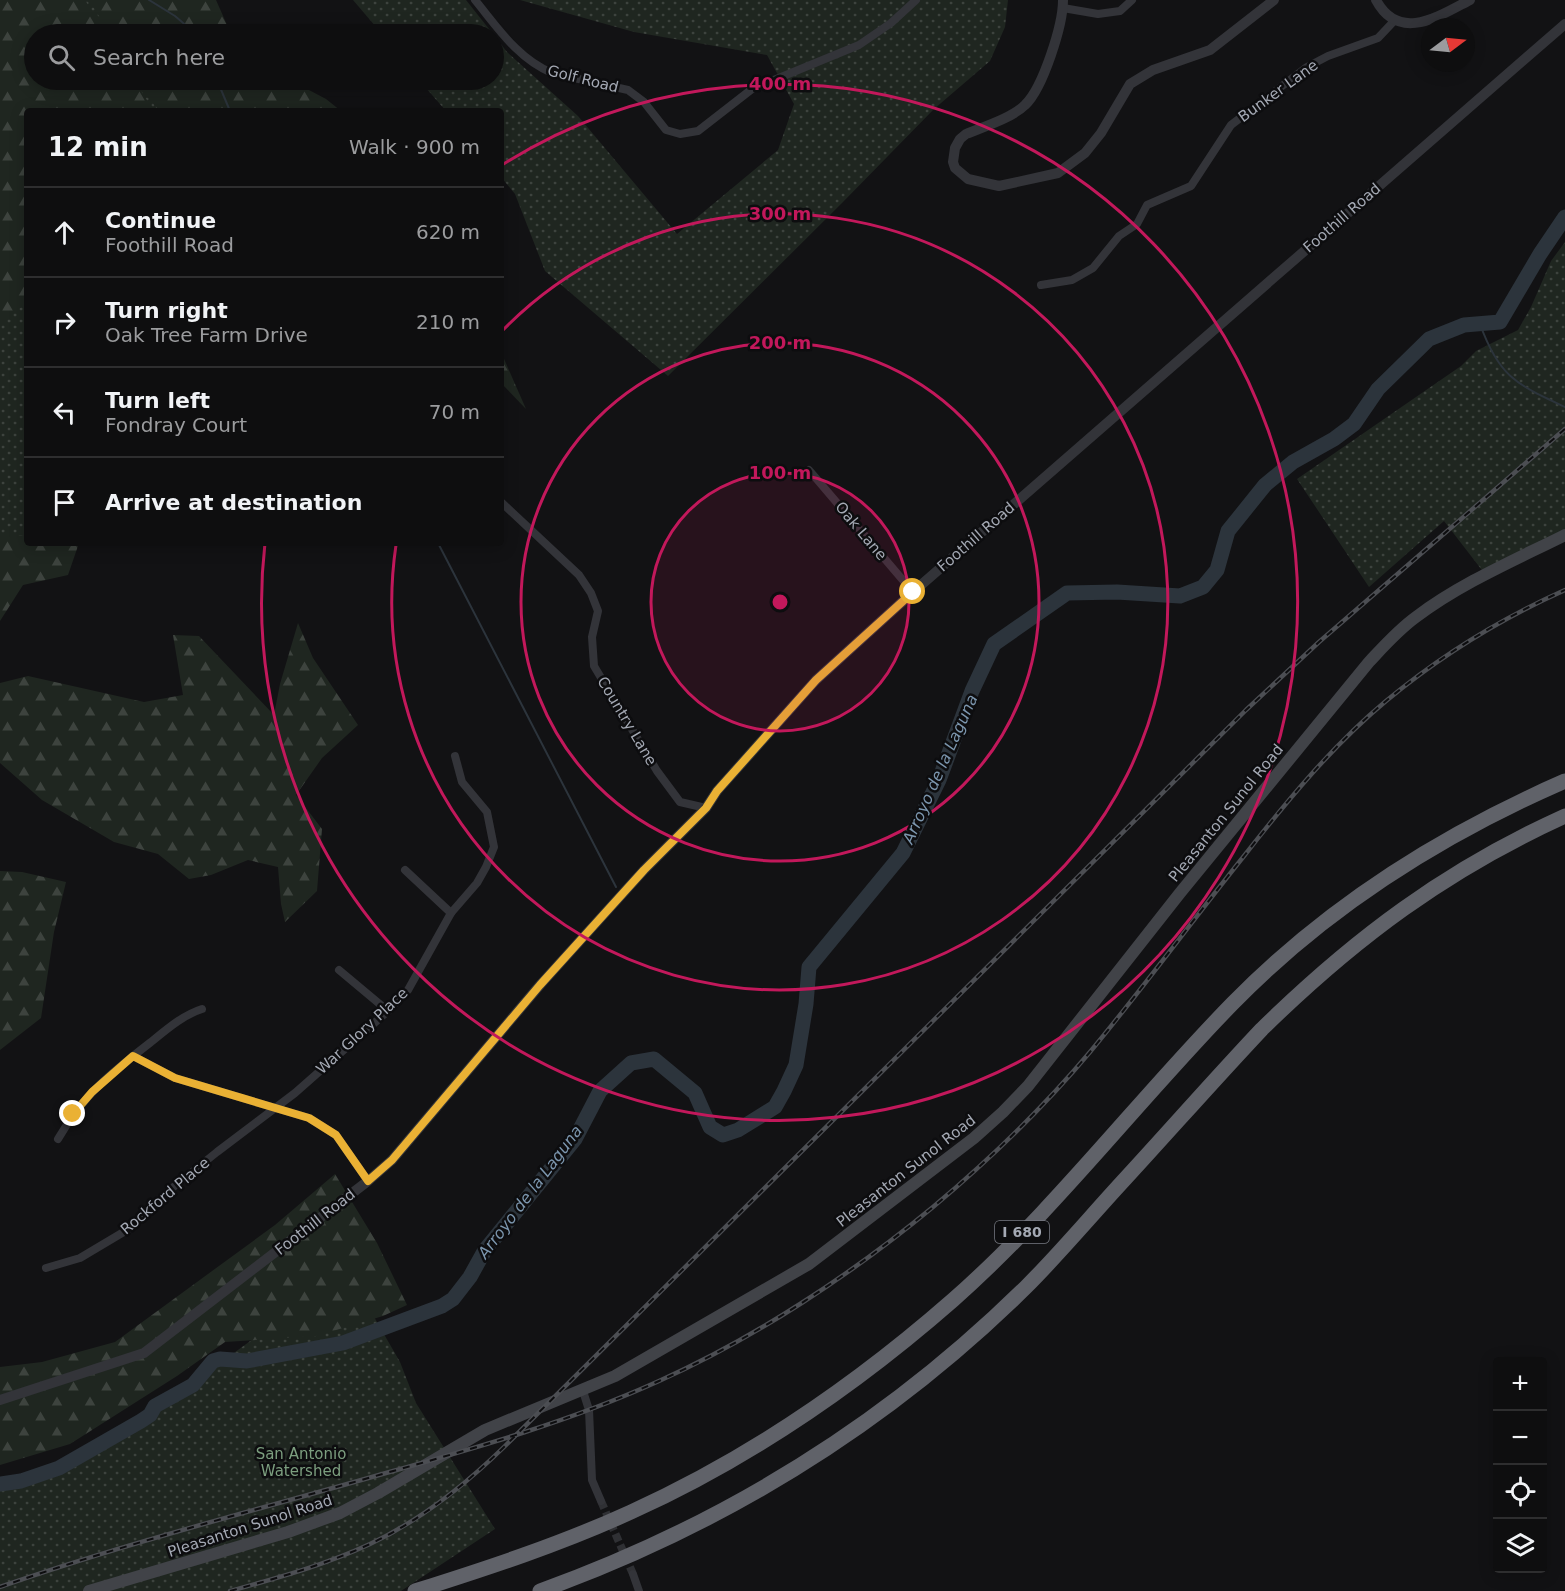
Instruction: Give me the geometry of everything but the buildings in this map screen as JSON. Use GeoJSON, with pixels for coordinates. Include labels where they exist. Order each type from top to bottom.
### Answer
{"type":"FeatureCollection","features":[{"type":"Feature","properties":{"kind":"highway","name":"I 680"},"geometry":{"type":"LineString","coordinates":[[416,1591],[519,1557],[631,1512],[689,1484],[743,1453],[855,1380],[954,1298],[998,1257],[1235,1001],[1310,933],[1370,886],[1419,855],[1519,801],[1565,781]]}},
{"type":"Feature","properties":{"kind":"highway","name":"I 680"},"geometry":{"type":"LineString","coordinates":[[540,1591],[647,1549],[708,1519],[793,1470],[882,1411],[932,1371],[1026,1286],[1262,1029],[1337,959],[1390,917],[1436,885],[1495,851],[1565,816]]}},
{"type":"Feature","properties":{"kind":"main road","name":"Pleasanton Sunol Road"},"geometry":{"type":"LineString","coordinates":[[89,1591],[313,1524],[340,1513],[485,1430],[615,1376],[809,1264],[974,1138],[1004,1112],[1046,1065],[1187,884],[1390,639],[1441,600],[1565,535]]}},
{"type":"Feature","properties":{"kind":"street","name":"Golf Road"},"geometry":{"type":"LineString","coordinates":[[474,0],[494,24]]}},
{"type":"Feature","properties":{"kind":"street","name":"Golf Road"},"geometry":{"type":"LineString","coordinates":[[504,35],[520,54],[540,68],[552,73],[628,90],[644,102],[666,130],[680,134],[698,131],[752,89],[859,45],[891,23],[916,0]]}},
{"type":"Feature","properties":{"kind":"street"},"geometry":{"type":"LineString","coordinates":[[1132,0],[1120,11],[1098,14],[1063,4],[1046,66],[1034,94],[1025,106],[1014,113],[966,134],[960,139],[955,148],[953,162],[956,168],[968,179],[999,186],[1058,173],[1085,153],[1096,140],[1130,84],[1154,70],[1210,50],[1274,0]]}},
{"type":"Feature","properties":{"kind":"street"},"geometry":{"type":"LineString","coordinates":[[1376,0],[1383,10],[1395,20],[1408,24],[1432,20],[1470,0]]}},
{"type":"Feature","properties":{"kind":"street","name":"Bunker Lane"},"geometry":{"type":"LineString","coordinates":[[1041,285],[1072,280],[1093,268],[1119,236],[1137,224],[1147,205],[1191,186],[1230,125],[1308,67],[1328,56],[1378,38],[1395,20]]}},
{"type":"Feature","properties":{"kind":"street","name":"Foothill Road"},"geometry":{"type":"LineString","coordinates":[[0,1400],[144,1353],[368,1181],[392,1160],[540,985],[601,916],[706,808],[717,791],[816,680],[913,592],[1565,24]]}},
{"type":"Feature","properties":{"kind":"street","name":"Oak Lane"},"geometry":{"type":"LineString","coordinates":[[809,470],[913,592]]}},
{"type":"Feature","properties":{"kind":"street","name":"Country Lane"},"geometry":{"type":"LineString","coordinates":[[504,505],[579,575],[591,593],[598,611],[592,637],[594,666],[657,771],[680,802],[706,808]]}},
{"type":"Feature","properties":{"kind":"street","name":"War Glory Place"},"geometry":{"type":"LineString","coordinates":[[276,1108],[408,990],[451,913],[477,883],[486,867],[494,847],[487,812],[462,782],[455,756]]}},
{"type":"Feature","properties":{"kind":"street"},"geometry":{"type":"LineString","coordinates":[[405,870],[451,913]]}},
{"type":"Feature","properties":{"kind":"street"},"geometry":{"type":"LineString","coordinates":[[339,970],[387,1011]]}},
{"type":"Feature","properties":{"kind":"street"},"geometry":{"type":"LineString","coordinates":[[58,1139],[73,1114],[92,1092],[174,1024],[192,1012],[202,1009]]}},
{"type":"Feature","properties":{"kind":"street"},"geometry":{"type":"LineString","coordinates":[[133,1056],[175,1078],[309,1118],[336,1135],[368,1181]]}},
{"type":"Feature","properties":{"kind":"street","name":"Rockford Place"},"geometry":{"type":"LineString","coordinates":[[46,1268],[80,1258],[127,1230],[171,1189],[276,1108]]}},
{"type":"Feature","properties":{"kind":"street"},"geometry":{"type":"LineString","coordinates":[[582,1391],[589,1410],[592,1480],[601,1501]]}},
{"type":"Feature","properties":{"kind":"street"},"geometry":{"type":"LineString","coordinates":[[633,1574],[639,1591]]}},
{"type":"Feature","properties":{"kind":"green space"},"geometry":{"type":"Polygon","coordinates":[[[0,0],[101,0],[116,24],[24,24],[24,90],[156,90],[167,108],[24,108],[24,546],[0,572],[0,0]]]}},
{"type":"Feature","properties":{"kind":"green space"},"geometry":{"type":"Polygon","coordinates":[[[0,0],[85,0],[101,24],[24,24],[24,90],[140,90],[152,108],[24,108],[24,305],[0,322],[0,0]]]}},
{"type":"Feature","properties":{"kind":"green space"},"geometry":{"type":"Polygon","coordinates":[[[89,0],[216,0],[227,24],[104,24],[89,0]]]}},
{"type":"Feature","properties":{"kind":"green space"},"geometry":{"type":"Polygon","coordinates":[[[353,0],[466,0],[485,24],[373,24],[353,0]]]}},
{"type":"Feature","properties":{"kind":"green space"},"geometry":{"type":"Polygon","coordinates":[[[520,0],[1008,0],[1005,27],[990,61],[934,109],[668,376],[545,271],[515,194],[504,181],[504,108],[443,108],[428,90],[504,90],[504,48],[578,116],[677,234],[778,150],[794,104],[767,55],[634,32],[520,0]]]}},
{"type":"Feature","properties":{"kind":"green space"},"geometry":{"type":"Polygon","coordinates":[[[144,90],[309,90],[337,108],[156,108],[144,90]]]}},
{"type":"Feature","properties":{"kind":"green space"},"geometry":{"type":"Polygon","coordinates":[[[1565,242],[1565,539],[1488,578],[1444,521],[1369,587],[1297,479],[1461,366],[1476,351],[1518,330],[1531,307],[1551,261],[1565,242]]]}},
{"type":"Feature","properties":{"kind":"green space"},"geometry":{"type":"Polygon","coordinates":[[[504,359],[526,409],[504,386],[504,359]]]}},
{"type":"Feature","properties":{"kind":"green space"},"geometry":{"type":"Polygon","coordinates":[[[0,533],[24,536],[24,546],[78,546],[68,575],[23,585],[0,621],[0,533]]]}},
{"type":"Feature","properties":{"kind":"green space"},"geometry":{"type":"Polygon","coordinates":[[[298,623],[313,658],[358,725],[322,758],[296,795],[322,829],[317,891],[285,922],[278,867],[248,860],[211,875],[189,879],[158,854],[114,842],[42,800],[0,763],[0,683],[28,676],[144,702],[183,695],[173,635],[199,636],[274,715],[280,684],[298,623]]]}},
{"type":"Feature","properties":{"kind":"green space"},"geometry":{"type":"Polygon","coordinates":[[[0,871],[22,872],[66,882],[54,932],[41,1018],[0,1050],[0,871]]]}},
{"type":"Feature","properties":{"kind":"green space"},"geometry":{"type":"Polygon","coordinates":[[[335,1174],[377,1243],[407,1305],[383,1316],[316,1336],[225,1342],[177,1376],[70,1444],[0,1465],[0,1367],[42,1362],[115,1342],[275,1225],[335,1174]]]}},
{"type":"Feature","properties":{"kind":"green space","name":"San Antonio Watershed"},"geometry":{"type":"Polygon","coordinates":[[[347,1270],[400,1362],[416,1403],[495,1529],[401,1591],[0,1591],[0,1482],[96,1454],[347,1270]]]}},
{"type":"Feature","properties":{"kind":"waterway"},"geometry":{"type":"LineString","coordinates":[[149,0],[184,24]]}},
{"type":"Feature","properties":{"kind":"waterway"},"geometry":{"type":"LineString","coordinates":[[221,90],[229,108]]}},
{"type":"Feature","properties":{"kind":"waterway","name":"Arroyo de la Laguna"},"geometry":{"type":"LineString","coordinates":[[0,1484],[21,1481],[59,1468],[141,1421],[150,1415],[155,1406],[193,1385],[213,1361],[220,1359],[247,1361],[343,1343],[442,1306],[453,1299],[470,1277],[485,1250],[575,1139],[600,1091],[631,1063],[654,1059],[695,1093],[710,1127],[723,1135],[738,1130],[775,1107],[796,1065],[806,1004],[809,967],[903,853],[939,780],[972,691],[994,644],[1067,593],[1117,592],[1180,596],[1203,587],[1217,570],[1228,531],[1265,485],[1293,462],[1334,439],[1354,424],[1378,389],[1429,339],[1464,325],[1500,322],[1565,217]]}},
{"type":"Feature","properties":{"kind":"waterway"},"geometry":{"type":"LineString","coordinates":[[1480,324],[1494,356],[1511,377],[1534,392],[1565,407]]}},
{"type":"Feature","properties":{"kind":"waterway"},"geometry":{"type":"LineString","coordinates":[[440,546],[616,887]]}},
{"type":"Feature","properties":{"kind":"tunnel"},"geometry":{"type":"LineString","coordinates":[[601,1501],[633,1574]]}},
{"type":"Feature","properties":{"kind":"railway"},"geometry":{"type":"LineString","coordinates":[[230,1591],[318,1565],[389,1535],[441,1501],[473,1475],[504,1447],[1246,710],[1319,642],[1565,429]]}},
{"type":"Feature","properties":{"kind":"railway"},"geometry":{"type":"LineString","coordinates":[[0,1587],[143,1541],[456,1453],[592,1409],[695,1364],[802,1303],[870,1256],[933,1207],[975,1171],[1034,1113],[1110,1028],[1260,835],[1329,755],[1366,718],[1407,684],[1449,654],[1517,613],[1565,590]]}},
{"type":"Feature","properties":{"kind":"route"},"geometry":{"type":"LineString","coordinates":[[73,1114],[92,1092],[133,1056],[175,1078],[309,1118],[336,1135],[368,1181],[392,1160],[540,985],[644,870],[706,808],[717,791],[816,680],[913,592]]}}]}
